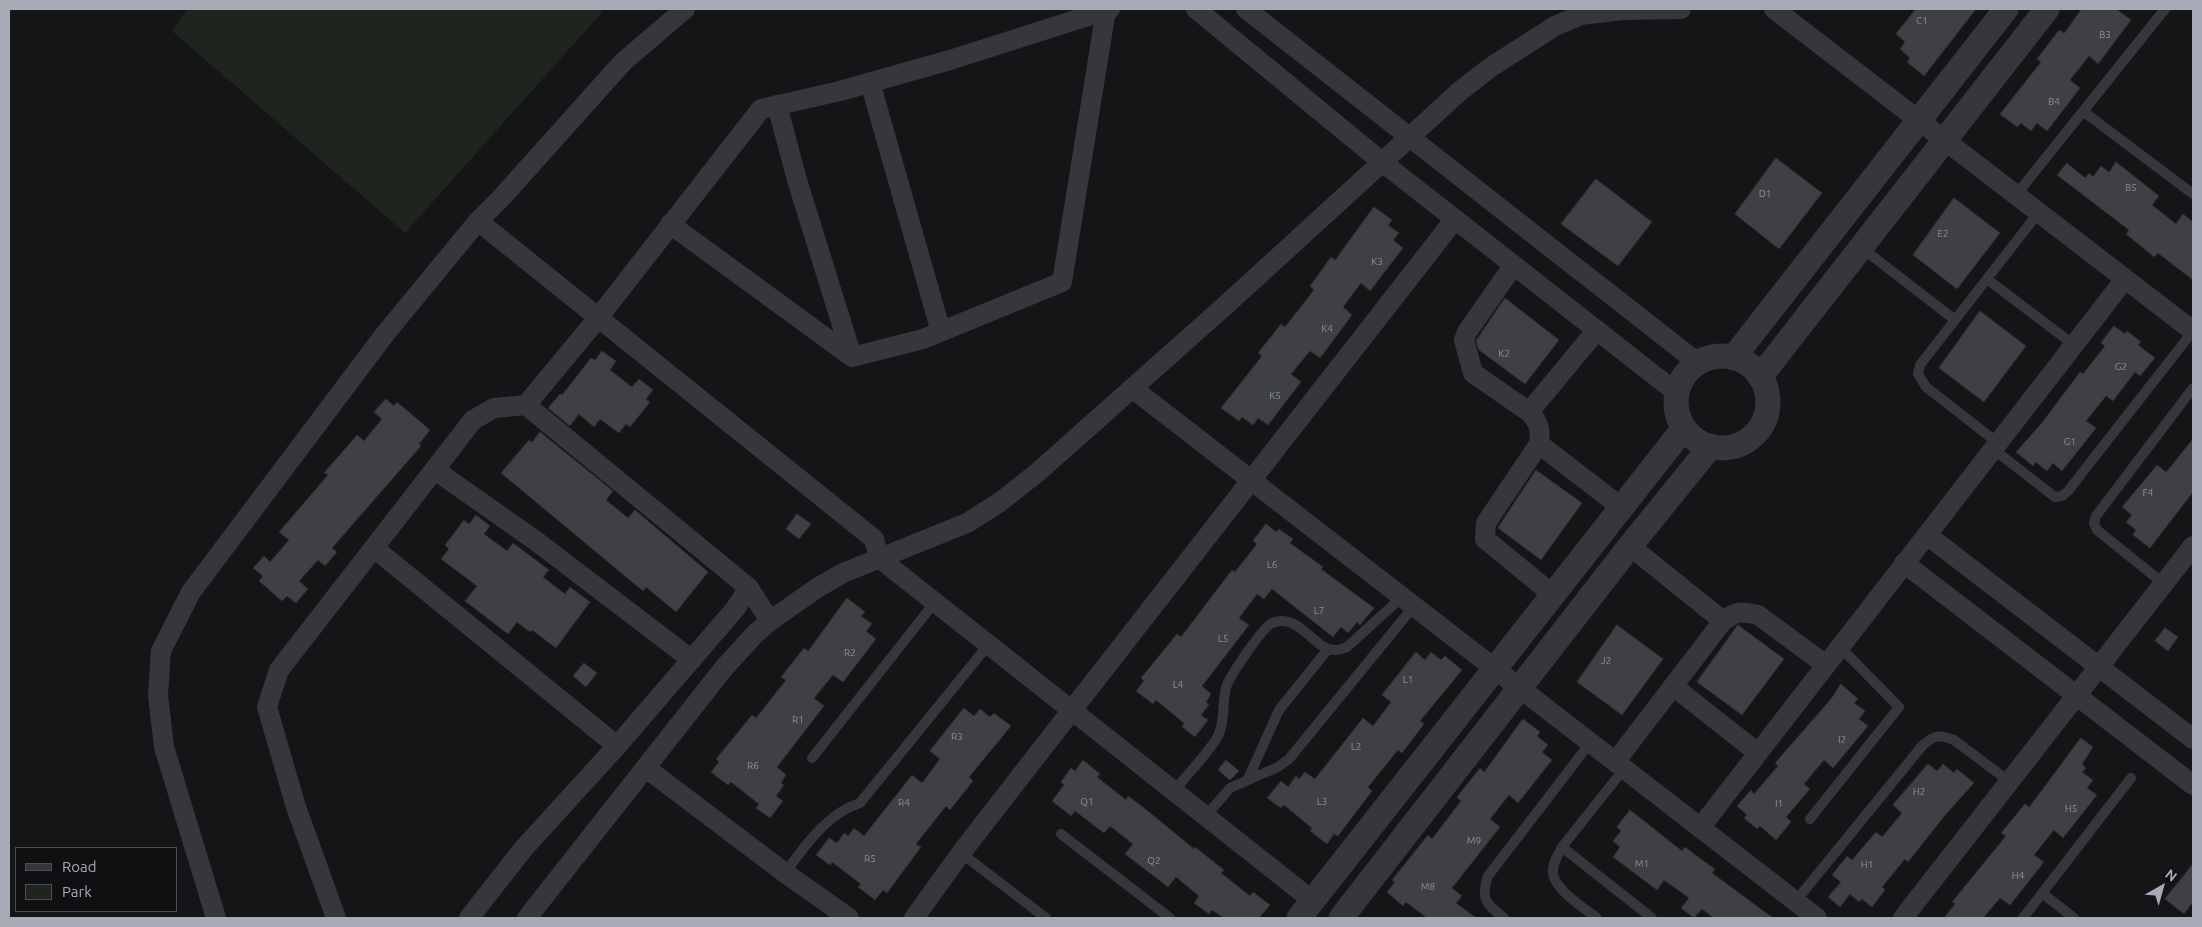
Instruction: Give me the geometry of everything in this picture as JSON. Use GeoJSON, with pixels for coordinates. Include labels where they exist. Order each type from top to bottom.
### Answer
{"type":"FeatureCollection","features":[{"type":"Feature","properties":{"kind":"street"},"geometry":{"type":"LineString","coordinates":[[216,918],[164,747],[158,695],[161,651],[191,592],[385,334],[478,221],[502,197],[623,62],[685,9]]}},
{"type":"Feature","properties":{"kind":"street"},"geometry":{"type":"LineString","coordinates":[[526,405],[598,318],[760,109],[950,60],[1108,9],[1062,282],[923,339],[852,357]]}},
{"type":"Feature","properties":{"kind":"street"},"geometry":{"type":"LineString","coordinates":[[1196,9],[1382,162],[1677,393]]}},
{"type":"Feature","properties":{"kind":"street"},"geometry":{"type":"LineString","coordinates":[[1246,9],[1408,138],[1698,363]]}},
{"type":"Feature","properties":{"kind":"street"},"geometry":{"type":"LineString","coordinates":[[526,918],[724,668],[770,620],[843,573],[967,523],[1000,502],[1038,472],[1460,91],[1491,67],[1555,26],[1581,15],[1598,12],[1681,9]]}},
{"type":"Feature","properties":{"kind":"street"},"geometry":{"type":"LineString","coordinates":[[1774,9],[2193,331]]}},
{"type":"Feature","properties":{"kind":"street"},"geometry":{"type":"LineString","coordinates":[[1733,358],[2006,9]]}},
{"type":"Feature","properties":{"kind":"street"},"geometry":{"type":"LineString","coordinates":[[1760,378],[2047,9]]}},
{"type":"Feature","properties":{"kind":"street"},"geometry":{"type":"LineString","coordinates":[[870,82],[941,332]]}},
{"type":"Feature","properties":{"kind":"street"},"geometry":{"type":"LineString","coordinates":[[777,105],[797,180],[852,357]]}},
{"type":"Feature","properties":{"kind":"street"},"geometry":{"type":"LineString","coordinates":[[914,918],[1250,480],[1455,219]]}},
{"type":"Feature","properties":{"kind":"street"},"geometry":{"type":"LineString","coordinates":[[478,221],[874,539],[879,558],[1206,816],[1306,910],[1684,428]]}},
{"type":"Feature","properties":{"kind":"street"},"geometry":{"type":"LineString","coordinates":[[670,224],[852,357]]}},
{"type":"Feature","properties":{"kind":"street"},"geometry":{"type":"LineString","coordinates":[[1513,266],[1467,332],[1464,340],[1473,372],[1529,412],[1537,420],[1540,432],[1539,444],[1486,522],[1485,539],[1552,594]]}},
{"type":"Feature","properties":{"kind":"street"},"geometry":{"type":"LineString","coordinates":[[1700,828],[2125,279]]}},
{"type":"Feature","properties":{"kind":"street"},"geometry":{"type":"LineString","coordinates":[[1529,412],[1597,330]]}},
{"type":"Feature","properties":{"kind":"street"},"geometry":{"type":"LineString","coordinates":[[1713,357],[1733,358],[1744,361],[1757,371],[1765,385],[1768,400],[1766,416],[1759,431],[1748,440],[1735,446],[1720,448],[1694,438],[1684,428],[1678,414],[1677,393],[1686,373],[1698,363],[1713,357]]}},
{"type":"Feature","properties":{"kind":"street"},"geometry":{"type":"LineString","coordinates":[[1132,388],[1817,918]]}},
{"type":"Feature","properties":{"kind":"street"},"geometry":{"type":"LineString","coordinates":[[336,918],[296,807],[267,707],[279,670],[473,420],[494,408],[526,405],[749,588],[770,620]]}},
{"type":"Feature","properties":{"kind":"street"},"geometry":{"type":"LineString","coordinates":[[1539,444],[1621,507]]}},
{"type":"Feature","properties":{"kind":"street"},"geometry":{"type":"LineString","coordinates":[[1341,918],[1630,546],[1711,446]]}},
{"type":"Feature","properties":{"kind":"street"},"geometry":{"type":"LineString","coordinates":[[435,470],[536,541],[692,660]]}},
{"type":"Feature","properties":{"kind":"street"},"geometry":{"type":"LineString","coordinates":[[1927,535],[2193,738]]}},
{"type":"Feature","properties":{"kind":"street"},"geometry":{"type":"LineString","coordinates":[[1630,546],[1723,621]]}},
{"type":"Feature","properties":{"kind":"street"},"geometry":{"type":"LineString","coordinates":[[1904,918],[2193,546]]}},
{"type":"Feature","properties":{"kind":"street"},"geometry":{"type":"LineString","coordinates":[[374,548],[617,746]]}},
{"type":"Feature","properties":{"kind":"street"},"geometry":{"type":"LineString","coordinates":[[1904,563],[2193,786]]}},
{"type":"Feature","properties":{"kind":"street"},"geometry":{"type":"LineString","coordinates":[[469,918],[524,848],[692,660],[735,609],[749,588]]}},
{"type":"Feature","properties":{"kind":"street"},"geometry":{"type":"LineString","coordinates":[[1620,766],[1673,686],[1723,621],[1733,613],[1744,612],[1758,615],[1826,665]]}},
{"type":"Feature","properties":{"kind":"street"},"geometry":{"type":"LineString","coordinates":[[1673,686],[1758,753]]}},
{"type":"Feature","properties":{"kind":"street"},"geometry":{"type":"LineString","coordinates":[[646,768],[785,873],[849,918]]}},
{"type":"Feature","properties":{"kind":"lane"},"geometry":{"type":"LineString","coordinates":[[2016,195],[2165,9]]}},
{"type":"Feature","properties":{"kind":"lane"},"geometry":{"type":"LineString","coordinates":[[2084,112],[2193,194]]}},
{"type":"Feature","properties":{"kind":"lane"},"geometry":{"type":"LineString","coordinates":[[2039,212],[1920,365],[1918,374],[1926,387],[2055,497],[2062,496],[2068,491],[2193,331]]}},
{"type":"Feature","properties":{"kind":"lane"},"geometry":{"type":"LineString","coordinates":[[1862,248],[1955,320]]}},
{"type":"Feature","properties":{"kind":"lane"},"geometry":{"type":"LineString","coordinates":[[1987,279],[2074,345]]}},
{"type":"Feature","properties":{"kind":"lane"},"geometry":{"type":"LineString","coordinates":[[2164,584],[2096,530],[2094,523],[2096,516],[2193,388]]}},
{"type":"Feature","properties":{"kind":"lane"},"geometry":{"type":"LineString","coordinates":[[812,758],[935,602]]}},
{"type":"Feature","properties":{"kind":"lane"},"geometry":{"type":"LineString","coordinates":[[1174,791],[1218,735],[1222,723],[1223,697],[1226,685],[1262,631],[1271,623],[1295,624],[1328,649],[1337,650],[1347,647],[1408,602]]}},
{"type":"Feature","properties":{"kind":"lane"},"geometry":{"type":"LineString","coordinates":[[1206,816],[1230,788],[1278,767],[1289,759],[1408,602]]}},
{"type":"Feature","properties":{"kind":"lane"},"geometry":{"type":"LineString","coordinates":[[785,873],[805,846],[838,812],[860,803],[989,644]]}},
{"type":"Feature","properties":{"kind":"lane"},"geometry":{"type":"LineString","coordinates":[[1810,819],[1899,707],[1840,647]]}},
{"type":"Feature","properties":{"kind":"lane"},"geometry":{"type":"LineString","coordinates":[[1248,779],[1280,710],[1328,649]]}},
{"type":"Feature","properties":{"kind":"lane"},"geometry":{"type":"LineString","coordinates":[[1795,902],[1922,746],[1932,737],[1944,736],[1954,740],[2010,782]]}},
{"type":"Feature","properties":{"kind":"lane"},"geometry":{"type":"LineString","coordinates":[[1504,918],[1489,907],[1484,898],[1484,888],[1488,876],[1590,743]]}},
{"type":"Feature","properties":{"kind":"lane"},"geometry":{"type":"LineString","coordinates":[[1597,918],[1558,886],[1553,874],[1555,861],[1562,847],[1620,766]]}},
{"type":"Feature","properties":{"kind":"lane"},"geometry":{"type":"LineString","coordinates":[[2023,918],[2131,778]]}},
{"type":"Feature","properties":{"kind":"lane"},"geometry":{"type":"LineString","coordinates":[[1061,834],[1170,918]]}},
{"type":"Feature","properties":{"kind":"lane"},"geometry":{"type":"LineString","coordinates":[[1562,847],[1652,918]]}},
{"type":"Feature","properties":{"kind":"lane"},"geometry":{"type":"LineString","coordinates":[[962,853],[1046,918]]}},
{"type":"Feature","properties":{"kind":"lane"},"geometry":{"type":"LineString","coordinates":[[2042,893],[2074,918]]}},
{"type":"Feature","properties":{"kind":"green space"},"geometry":{"type":"Polygon","coordinates":[[[187,9],[605,9],[405,233],[172,31],[187,9]]]}},
{"type":"Feature","properties":{"kind":"building"},"geometry":{"type":"Polygon","coordinates":[[[1916,9],[1976,9],[1924,76],[1907,62],[1910,58],[1900,49],[1905,42],[1896,34],[1916,9]]]}},
{"type":"Feature","properties":{"kind":"building"},"geometry":{"type":"Polygon","coordinates":[[[2082,9],[2116,9],[2131,20],[2098,64],[2089,56],[2070,80],[2080,88],[2047,131],[2037,123],[2031,131],[2021,123],[2017,127],[2000,114],[2041,62],[2037,59],[2059,30],[2064,33],[2082,9]]]}},
{"type":"Feature","properties":{"kind":"building"},"geometry":{"type":"Polygon","coordinates":[[[1776,158],[1822,193],[1779,249],[1735,214],[1776,158]]]}},
{"type":"Feature","properties":{"kind":"building"},"geometry":{"type":"Polygon","coordinates":[[[2116,162],[2159,196],[2152,205],[2176,224],[2183,214],[2193,222],[2193,280],[2158,253],[2154,257],[2126,234],[2129,230],[2057,175],[2067,163],[2085,178],[2089,173],[2093,177],[2101,166],[2109,172],[2116,162]]]}},
{"type":"Feature","properties":{"kind":"building"},"geometry":{"type":"Polygon","coordinates":[[[1596,179],[1652,222],[1618,266],[1561,224],[1596,179]]]}},
{"type":"Feature","properties":{"kind":"building"},"geometry":{"type":"Polygon","coordinates":[[[1954,198],[2000,233],[1957,289],[1913,255],[1954,198]]]}},
{"type":"Feature","properties":{"kind":"building"},"geometry":{"type":"Polygon","coordinates":[[[1374,207],[1392,220],[1388,225],[1399,233],[1393,240],[1403,248],[1370,291],[1361,283],[1343,307],[1352,315],[1320,358],[1310,351],[1291,374],[1301,382],[1268,425],[1258,418],[1253,425],[1242,417],[1239,421],[1221,408],[1262,356],[1258,353],[1281,324],[1285,327],[1314,290],[1310,286],[1331,257],[1335,260],[1374,207]]]}},
{"type":"Feature","properties":{"kind":"building"},"geometry":{"type":"Polygon","coordinates":[[[1505,298],[1559,340],[1525,384],[1479,350],[1476,341],[1505,298]]]}},
{"type":"Feature","properties":{"kind":"building"},"geometry":{"type":"Polygon","coordinates":[[[1980,311],[2026,346],[1984,402],[1939,368],[1980,311]]]}},
{"type":"Feature","properties":{"kind":"building"},"geometry":{"type":"Polygon","coordinates":[[[2114,326],[2125,334],[2127,331],[2141,342],[2138,345],[2155,358],[2140,376],[2135,372],[2113,401],[2106,396],[2086,421],[2096,428],[2062,471],[2053,463],[2047,471],[2036,462],[2033,466],[2016,452],[2041,424],[2080,372],[2083,374],[2105,346],[2101,343],[2114,326]]]}},
{"type":"Feature","properties":{"kind":"building"},"geometry":{"type":"Polygon","coordinates":[[[602,351],[616,361],[610,370],[632,387],[639,379],[653,390],[646,399],[650,402],[630,427],[626,424],[619,433],[600,419],[594,427],[579,414],[570,426],[548,408],[560,394],[562,395],[591,358],[595,360],[602,351]]]}},
{"type":"Feature","properties":{"kind":"building"},"geometry":{"type":"Polygon","coordinates":[[[386,399],[394,406],[397,402],[430,430],[419,444],[421,446],[332,548],[337,552],[325,566],[318,560],[299,581],[308,589],[296,603],[287,596],[282,601],[259,581],[263,576],[253,568],[264,556],[270,562],[289,540],[279,532],[328,475],[324,473],[357,435],[364,441],[382,419],[374,412],[386,399]]]}},
{"type":"Feature","properties":{"kind":"building"},"geometry":{"type":"Polygon","coordinates":[[[540,432],[613,491],[606,500],[628,518],[635,510],[708,572],[676,612],[646,587],[643,591],[501,473],[529,440],[532,442],[540,432]]]}},
{"type":"Feature","properties":{"kind":"building"},"geometry":{"type":"Polygon","coordinates":[[[2193,439],[2193,492],[2150,548],[2133,535],[2136,530],[2126,522],[2132,515],[2122,507],[2157,465],[2166,472],[2193,439]]]}},
{"type":"Feature","properties":{"kind":"building"},"geometry":{"type":"Polygon","coordinates":[[[1536,470],[1582,503],[1541,560],[1498,528],[1536,470]]]}},
{"type":"Feature","properties":{"kind":"building"},"geometry":{"type":"Polygon","coordinates":[[[797,514],[811,524],[799,539],[786,529],[797,514]]]}},
{"type":"Feature","properties":{"kind":"building"},"geometry":{"type":"Polygon","coordinates":[[[476,515],[490,526],[484,534],[507,551],[513,543],[549,570],[543,577],[565,594],[570,587],[590,602],[556,648],[532,630],[530,632],[517,622],[508,634],[465,601],[477,586],[441,559],[449,549],[445,545],[464,520],[469,524],[476,515]]]}},
{"type":"Feature","properties":{"kind":"building"},"geometry":{"type":"Polygon","coordinates":[[[1266,524],[1276,532],[1279,529],[1293,539],[1290,543],[1323,567],[1321,569],[1374,608],[1360,625],[1357,622],[1348,633],[1341,627],[1333,637],[1272,589],[1264,599],[1257,594],[1239,618],[1249,625],[1202,686],[1211,694],[1206,702],[1209,705],[1201,715],[1208,720],[1195,737],[1182,727],[1184,723],[1156,700],[1153,704],[1136,691],[1144,681],[1141,678],[1177,634],[1181,637],[1232,570],[1235,572],[1257,544],[1253,541],[1266,524]]]}},
{"type":"Feature","properties":{"kind":"building"},"geometry":{"type":"Polygon","coordinates":[[[847,598],[865,612],[861,616],[872,624],[866,631],[876,639],[843,682],[833,675],[814,698],[824,706],[777,767],[786,775],[781,783],[784,785],[776,796],[783,801],[770,818],[756,808],[759,804],[731,782],[728,785],[711,772],[719,762],[716,759],[752,715],[756,718],[786,680],[781,677],[804,648],[808,651],[847,598]]]}},
{"type":"Feature","properties":{"kind":"building"},"geometry":{"type":"Polygon","coordinates":[[[1617,625],[1663,659],[1622,715],[1577,682],[1617,625]]]}},
{"type":"Feature","properties":{"kind":"building"},"geometry":{"type":"Polygon","coordinates":[[[1738,625],[1784,659],[1742,715],[1697,682],[1738,625]]]}},
{"type":"Feature","properties":{"kind":"building"},"geometry":{"type":"Polygon","coordinates":[[[2165,628],[2178,637],[2168,651],[2155,641],[2165,628]]]}},
{"type":"Feature","properties":{"kind":"building"},"geometry":{"type":"Polygon","coordinates":[[[1416,652],[1425,660],[1431,652],[1441,660],[1445,656],[1462,670],[1420,721],[1424,724],[1402,753],[1398,750],[1368,787],[1372,791],[1338,836],[1334,834],[1327,844],[1310,831],[1312,828],[1284,805],[1281,808],[1267,798],[1281,781],[1288,787],[1296,776],[1299,779],[1305,772],[1315,779],[1363,718],[1373,726],[1391,702],[1382,695],[1416,652]]]}},
{"type":"Feature","properties":{"kind":"building"},"geometry":{"type":"Polygon","coordinates":[[[584,663],[597,673],[586,687],[573,676],[584,663]]]}},
{"type":"Feature","properties":{"kind":"building"},"geometry":{"type":"Polygon","coordinates":[[[1841,684],[1858,699],[1854,703],[1865,711],[1859,719],[1868,726],[1833,768],[1824,760],[1804,784],[1810,789],[1786,817],[1791,822],[1776,840],[1760,826],[1757,829],[1744,818],[1747,815],[1737,806],[1751,790],[1754,794],[1778,766],[1775,763],[1831,699],[1841,684]]]}},
{"type":"Feature","properties":{"kind":"building"},"geometry":{"type":"Polygon","coordinates":[[[964,708],[974,716],[980,709],[990,717],[994,713],[1011,726],[969,777],[973,781],[950,810],[946,806],[916,844],[921,847],[887,893],[883,890],[875,900],[858,887],[861,884],[832,862],[830,865],[816,855],[829,838],[837,843],[844,833],[848,836],[854,828],[864,836],[912,775],[922,783],[940,759],[930,751],[964,708]]]}},
{"type":"Feature","properties":{"kind":"building"},"geometry":{"type":"Polygon","coordinates":[[[1523,719],[1540,732],[1537,736],[1548,745],[1542,752],[1552,760],[1518,803],[1509,795],[1490,819],[1500,827],[1452,888],[1462,896],[1456,903],[1476,918],[1427,918],[1406,902],[1403,906],[1387,892],[1395,882],[1392,880],[1428,835],[1432,839],[1461,801],[1457,797],[1480,768],[1484,772],[1523,719]]]}},
{"type":"Feature","properties":{"kind":"building"},"geometry":{"type":"Polygon","coordinates":[[[2081,738],[2093,747],[2082,764],[2086,768],[2082,772],[2093,780],[2087,788],[2097,795],[2063,838],[2054,830],[2034,855],[2044,862],[2010,905],[2000,898],[1983,918],[1944,918],[1955,904],[1952,902],[2006,836],[2001,833],[2025,804],[2029,807],[2081,738]]]}},
{"type":"Feature","properties":{"kind":"building"},"geometry":{"type":"Polygon","coordinates":[[[1083,760],[1100,774],[1097,777],[1126,800],[1128,796],[1194,849],[1195,847],[1224,870],[1221,873],[1250,896],[1253,892],[1270,905],[1259,918],[1224,918],[1212,910],[1209,914],[1194,903],[1199,896],[1176,877],[1168,887],[1125,854],[1133,844],[1110,826],[1104,833],[1075,811],[1071,816],[1052,801],[1064,785],[1061,782],[1071,768],[1075,771],[1083,760]]]}},
{"type":"Feature","properties":{"kind":"building"},"geometry":{"type":"Polygon","coordinates":[[[1226,760],[1239,771],[1230,780],[1218,770],[1226,760]]]}},
{"type":"Feature","properties":{"kind":"building"},"geometry":{"type":"Polygon","coordinates":[[[1928,764],[1937,771],[1943,764],[1954,773],[1957,769],[1974,783],[1946,814],[1908,862],[1905,859],[1882,887],[1885,890],[1872,907],[1862,899],[1859,902],[1850,894],[1840,907],[1828,897],[1841,882],[1832,875],[1847,856],[1852,860],[1876,832],[1882,837],[1902,813],[1893,805],[1928,764]]]}},
{"type":"Feature","properties":{"kind":"building"},"geometry":{"type":"Polygon","coordinates":[[[1630,810],[1682,851],[1685,847],[1715,869],[1712,873],[1773,918],[1714,918],[1702,909],[1694,918],[1681,908],[1689,898],[1664,880],[1657,890],[1613,857],[1620,847],[1613,841],[1621,831],[1617,827],[1630,810]]]}},
{"type":"Feature","properties":{"kind":"building"},"geometry":{"type":"Polygon","coordinates":[[[2193,864],[2193,902],[2184,914],[2165,899],[2193,864]]]}}]}
